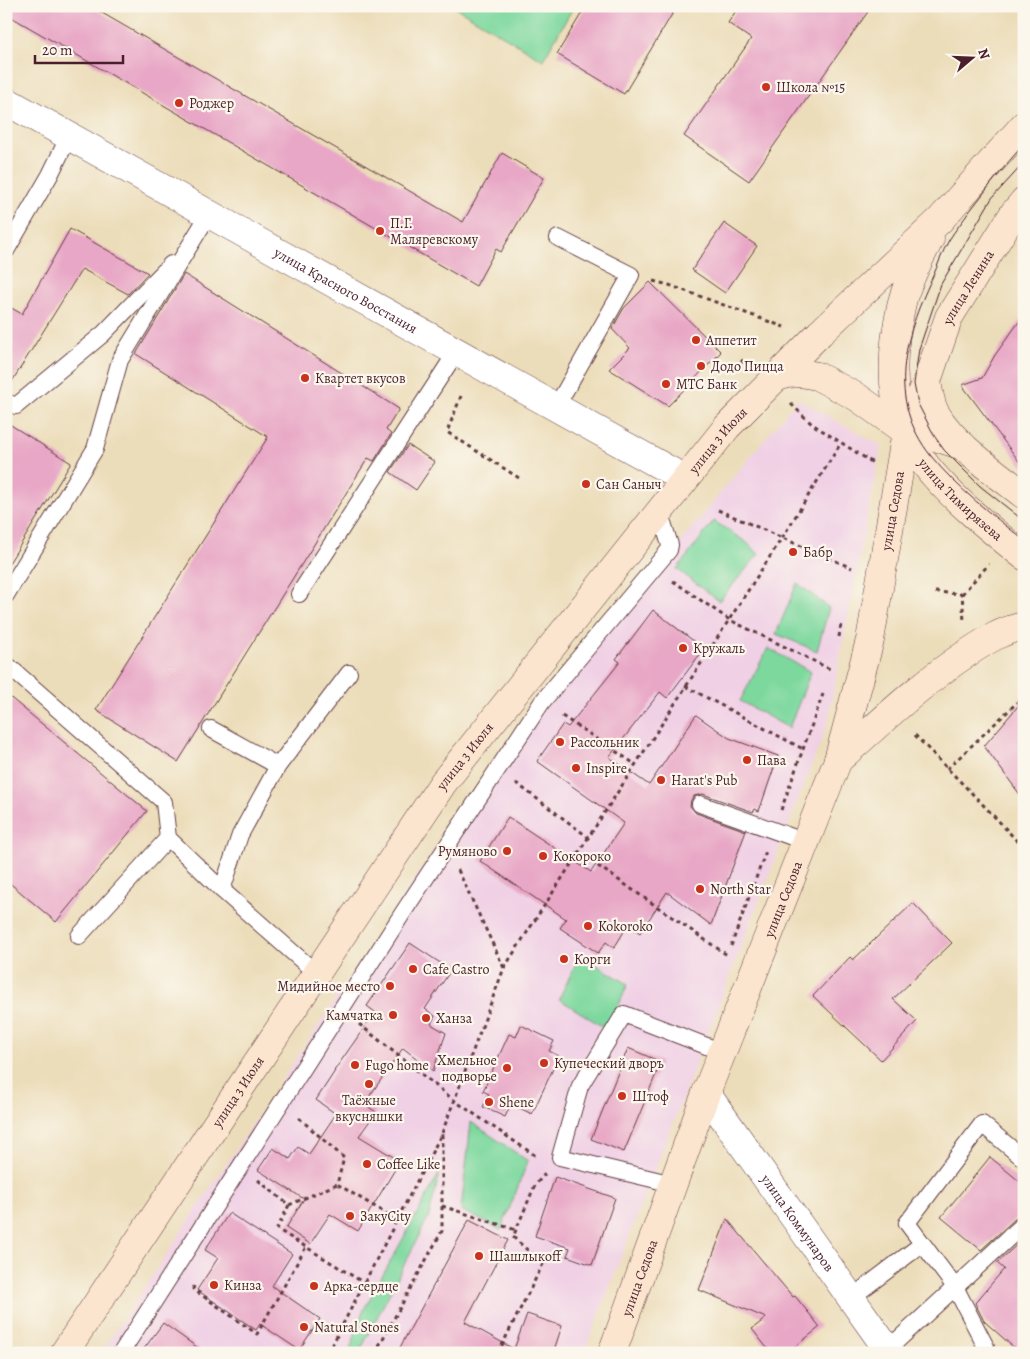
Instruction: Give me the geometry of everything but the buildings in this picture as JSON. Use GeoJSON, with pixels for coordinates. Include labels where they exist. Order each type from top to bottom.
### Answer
{"type":"FeatureCollection","features":[{"type":"Feature","properties":{"kind":"main road"},"geometry":{"type":"LineString","coordinates":[[940,220],[1024,125]]}},
{"type":"Feature","properties":{"kind":"main road","name":"улица Ленина"},"geometry":{"type":"LineString","coordinates":[[906,432],[927,381],[949,317],[1014,213],[1024,202]]}},
{"type":"Feature","properties":{"kind":"main road","name":"улица 3 Июля"},"geometry":{"type":"LineString","coordinates":[[64,1353],[442,783],[727,427],[820,333],[940,220]]}},
{"type":"Feature","properties":{"kind":"main road","name":"улица Тимирязева"},"geometry":{"type":"LineString","coordinates":[[940,220],[914,269],[904,296],[896,337],[892,376],[895,402],[906,432],[923,462],[943,486],[1024,556]]}},
{"type":"Feature","properties":{"kind":"main road"},"geometry":{"type":"LineString","coordinates":[[777,377],[801,373],[817,376],[857,397],[906,432],[935,437],[964,446]]}},
{"type":"Feature","properties":{"kind":"main road"},"geometry":{"type":"LineString","coordinates":[[927,381],[935,413],[943,425],[964,446],[1024,495]]}},
{"type":"Feature","properties":{"kind":"main road","name":"улица Седова"},"geometry":{"type":"LineString","coordinates":[[612,1353],[706,1093],[838,760],[870,640],[906,432]]}},
{"type":"Feature","properties":{"kind":"main road"},"geometry":{"type":"LineString","coordinates":[[838,760],[915,691],[954,662],[994,636],[1024,626]]}},
{"type":"Feature","properties":{"kind":"street","name":"улица Красного Восстания"},"geometry":{"type":"LineString","coordinates":[[6,101],[685,478]]}},
{"type":"Feature","properties":{"kind":"street","name":"улица Коммунаров"},"geometry":{"type":"LineString","coordinates":[[706,1093],[889,1351]]}},
{"type":"Feature","properties":{"kind":"lane"},"geometry":{"type":"LineString","coordinates":[[6,251],[50,175],[69,136]]}},
{"type":"Feature","properties":{"kind":"lane"},"geometry":{"type":"LineString","coordinates":[[6,596],[95,448],[120,360],[209,214]]}},
{"type":"Feature","properties":{"kind":"lane"},"geometry":{"type":"LineString","coordinates":[[556,407],[631,275],[558,238]]}},
{"type":"Feature","properties":{"kind":"lane"},"geometry":{"type":"LineString","coordinates":[[6,402],[16,406],[103,334],[192,242]]}},
{"type":"Feature","properties":{"kind":"lane"},"geometry":{"type":"LineString","coordinates":[[299,594],[456,351]]}},
{"type":"Feature","properties":{"kind":"lane"},"geometry":{"type":"LineString","coordinates":[[121,1353],[404,911],[542,702],[669,550],[670,545],[660,510]]}},
{"type":"Feature","properties":{"kind":"lane"},"geometry":{"type":"LineString","coordinates":[[6,664],[164,802],[168,838],[222,890],[316,973]]}},
{"type":"Feature","properties":{"kind":"lane"},"geometry":{"type":"LineString","coordinates":[[222,890],[240,836],[278,766],[349,673]]}},
{"type":"Feature","properties":{"kind":"lane"},"geometry":{"type":"LineString","coordinates":[[211,728],[278,766]]}},
{"type":"Feature","properties":{"kind":"lane"},"geometry":{"type":"LineString","coordinates":[[700,804],[806,842]]}},
{"type":"Feature","properties":{"kind":"lane"},"geometry":{"type":"LineString","coordinates":[[79,936],[168,838]]}},
{"type":"Feature","properties":{"kind":"lane"},"geometry":{"type":"LineString","coordinates":[[673,1184],[556,1162],[580,1086],[624,1014],[722,1052]]}},
{"type":"Feature","properties":{"kind":"lane"},"geometry":{"type":"LineString","coordinates":[[986,1347],[955,1287],[906,1223],[982,1124],[1024,1159]]}},
{"type":"Feature","properties":{"kind":"lane"},"geometry":{"type":"LineString","coordinates":[[889,1351],[1024,1224]]}},
{"type":"Feature","properties":{"kind":"lane"},"geometry":{"type":"LineString","coordinates":[[851,1298],[922,1244]]}},
{"type":"Feature","properties":{"kind":"path"},"geometry":{"type":"LineString","coordinates":[[631,275],[669,285],[784,327]]}},
{"type":"Feature","properties":{"kind":"path"},"geometry":{"type":"LineString","coordinates":[[461,396],[447,432],[519,478]]}},
{"type":"Feature","properties":{"kind":"path"},"geometry":{"type":"LineString","coordinates":[[791,404],[812,424],[873,463]]}},
{"type":"Feature","properties":{"kind":"path"},"geometry":{"type":"LineString","coordinates":[[328,1353],[442,1134],[504,968],[782,538],[841,443]]}},
{"type":"Feature","properties":{"kind":"path"},"geometry":{"type":"LineString","coordinates":[[718,510],[852,568]]}},
{"type":"Feature","properties":{"kind":"path"},"geometry":{"type":"LineString","coordinates":[[964,622],[962,594],[992,560]]}},
{"type":"Feature","properties":{"kind":"path"},"geometry":{"type":"LineString","coordinates":[[673,580],[728,619],[832,670]]}},
{"type":"Feature","properties":{"kind":"path"},"geometry":{"type":"LineString","coordinates":[[935,592],[962,594]]}},
{"type":"Feature","properties":{"kind":"path"},"geometry":{"type":"LineString","coordinates":[[685,686],[803,750]]}},
{"type":"Feature","properties":{"kind":"path"},"geometry":{"type":"LineString","coordinates":[[947,769],[1024,696]]}},
{"type":"Feature","properties":{"kind":"path"},"geometry":{"type":"LineString","coordinates":[[562,716],[635,764]]}},
{"type":"Feature","properties":{"kind":"path"},"geometry":{"type":"LineString","coordinates":[[915,734],[1024,849]]}},
{"type":"Feature","properties":{"kind":"path"},"geometry":{"type":"LineString","coordinates":[[516,782],[588,837]]}},
{"type":"Feature","properties":{"kind":"path"},"geometry":{"type":"LineString","coordinates":[[447,846],[504,968]]}},
{"type":"Feature","properties":{"kind":"path"},"geometry":{"type":"LineString","coordinates":[[578,852],[727,956]]}},
{"type":"Feature","properties":{"kind":"path"},"geometry":{"type":"LineString","coordinates":[[358,1023],[455,1100],[556,1162],[535,1185],[513,1237],[543,1264],[498,1353]]}},
{"type":"Feature","properties":{"kind":"path"},"geometry":{"type":"LineString","coordinates":[[296,1116],[344,1158],[337,1184]]}},
{"type":"Feature","properties":{"kind":"path"},"geometry":{"type":"LineString","coordinates":[[375,1353],[442,1231],[442,1134]]}},
{"type":"Feature","properties":{"kind":"path"},"geometry":{"type":"LineString","coordinates":[[255,1178],[289,1205]]}},
{"type":"Feature","properties":{"kind":"path"},"geometry":{"type":"LineString","coordinates":[[337,1184],[397,1220]]}},
{"type":"Feature","properties":{"kind":"path"},"geometry":{"type":"LineString","coordinates":[[337,1184],[289,1205],[277,1229],[364,1283]]}},
{"type":"Feature","properties":{"kind":"path"},"geometry":{"type":"LineString","coordinates":[[442,1206],[516,1230]]}},
{"type":"Feature","properties":{"kind":"path"},"geometry":{"type":"LineString","coordinates":[[198,1280],[193,1289],[257,1334],[306,1247]]}},
{"type":"Feature","properties":{"kind":"shaded area"},"geometry":{"type":"Polygon","coordinates":[[[798,399],[881,446],[827,725],[584,1353],[101,1353],[467,801],[798,399]]]}},
{"type":"Feature","properties":{"kind":"green space"},"geometry":{"type":"Polygon","coordinates":[[[453,6],[574,6],[543,60],[453,6]]]}},
{"type":"Feature","properties":{"kind":"green space"},"geometry":{"type":"Polygon","coordinates":[[[714,521],[746,542],[759,554],[719,601],[677,569],[714,521]]]}},
{"type":"Feature","properties":{"kind":"green space"},"geometry":{"type":"Polygon","coordinates":[[[797,583],[829,608],[817,651],[776,634],[797,583]]]}},
{"type":"Feature","properties":{"kind":"green space"},"geometry":{"type":"Polygon","coordinates":[[[768,648],[811,672],[789,728],[740,701],[768,648]]]}},
{"type":"Feature","properties":{"kind":"green space"},"geometry":{"type":"Polygon","coordinates":[[[580,955],[628,984],[608,1030],[559,999],[580,955]]]}},
{"type":"Feature","properties":{"kind":"green space"},"geometry":{"type":"Polygon","coordinates":[[[471,1122],[528,1161],[501,1230],[461,1210],[471,1122]]]}},
{"type":"Feature","properties":{"kind":"green space"},"geometry":{"type":"Polygon","coordinates":[[[440,1172],[429,1216],[359,1353],[349,1353],[363,1311],[440,1172]]]}},
{"type":"Feature","properties":{"kind":"tram line"},"geometry":{"type":"LineString","coordinates":[[1024,144],[969,212],[947,245],[914,323],[904,368],[904,390],[908,413],[917,434],[931,456],[941,468],[987,511],[1024,540]]}},
{"type":"Feature","properties":{"kind":"tram line"},"geometry":{"type":"LineString","coordinates":[[1024,163],[992,198],[941,284],[919,349],[914,384],[918,404],[944,450],[980,486],[1024,521]]}},
{"type":"Feature","properties":{"kind":"place","name":"Школа №15"},"geometry":{"type":"Point","coordinates":[766,87]}},
{"type":"Feature","properties":{"kind":"place","name":"Роджер"},"geometry":{"type":"Point","coordinates":[179,103]}},
{"type":"Feature","properties":{"kind":"place","name":"П.Г. Маляревскому"},"geometry":{"type":"Point","coordinates":[380,231]}},
{"type":"Feature","properties":{"kind":"place","name":"Аппетит"},"geometry":{"type":"Point","coordinates":[696,340]}},
{"type":"Feature","properties":{"kind":"place","name":"Додо Пицца"},"geometry":{"type":"Point","coordinates":[701,366]}},
{"type":"Feature","properties":{"kind":"place","name":"Квартет вкусов"},"geometry":{"type":"Point","coordinates":[305,378]}},
{"type":"Feature","properties":{"kind":"place","name":"МТС Банк"},"geometry":{"type":"Point","coordinates":[666,384]}},
{"type":"Feature","properties":{"kind":"place","name":"Сан Саныч"},"geometry":{"type":"Point","coordinates":[586,484]}},
{"type":"Feature","properties":{"kind":"place","name":"Бабр"},"geometry":{"type":"Point","coordinates":[793,552]}},
{"type":"Feature","properties":{"kind":"place","name":"Кружаль"},"geometry":{"type":"Point","coordinates":[683,648]}},
{"type":"Feature","properties":{"kind":"place","name":"Рассольник"},"geometry":{"type":"Point","coordinates":[560,742]}},
{"type":"Feature","properties":{"kind":"place","name":"Пава"},"geometry":{"type":"Point","coordinates":[747,760]}},
{"type":"Feature","properties":{"kind":"place","name":"Inspire"},"geometry":{"type":"Point","coordinates":[576,768]}},
{"type":"Feature","properties":{"kind":"place","name":"Harat's Pub"},"geometry":{"type":"Point","coordinates":[661,780]}},
{"type":"Feature","properties":{"kind":"place","name":"Румяново"},"geometry":{"type":"Point","coordinates":[507,851]}},
{"type":"Feature","properties":{"kind":"place","name":"Кокороко"},"geometry":{"type":"Point","coordinates":[543,856]}},
{"type":"Feature","properties":{"kind":"place","name":"North Star"},"geometry":{"type":"Point","coordinates":[700,889]}},
{"type":"Feature","properties":{"kind":"place","name":"Kokoroko"},"geometry":{"type":"Point","coordinates":[588,926]}},
{"type":"Feature","properties":{"kind":"place","name":"Корги"},"geometry":{"type":"Point","coordinates":[564,959]}},
{"type":"Feature","properties":{"kind":"place","name":"Cafe Castro"},"geometry":{"type":"Point","coordinates":[413,969]}},
{"type":"Feature","properties":{"kind":"place","name":"Мидийное место"},"geometry":{"type":"Point","coordinates":[390,986]}},
{"type":"Feature","properties":{"kind":"place","name":"Камчатка"},"geometry":{"type":"Point","coordinates":[393,1015]}},
{"type":"Feature","properties":{"kind":"place","name":"Ханза"},"geometry":{"type":"Point","coordinates":[426,1018]}},
{"type":"Feature","properties":{"kind":"place","name":"Купеческий дворъ"},"geometry":{"type":"Point","coordinates":[544,1063]}},
{"type":"Feature","properties":{"kind":"place","name":"Fugo home"},"geometry":{"type":"Point","coordinates":[355,1065]}},
{"type":"Feature","properties":{"kind":"place","name":"Хмельное подворье"},"geometry":{"type":"Point","coordinates":[507,1068]}},
{"type":"Feature","properties":{"kind":"place","name":"Таёжные вкусняшки"},"geometry":{"type":"Point","coordinates":[369,1084]}},
{"type":"Feature","properties":{"kind":"place","name":"Штоф"},"geometry":{"type":"Point","coordinates":[622,1096]}},
{"type":"Feature","properties":{"kind":"place","name":"Shene"},"geometry":{"type":"Point","coordinates":[489,1102]}},
{"type":"Feature","properties":{"kind":"place","name":"Coffee Like"},"geometry":{"type":"Point","coordinates":[367,1164]}},
{"type":"Feature","properties":{"kind":"place","name":"ЗакуCity"},"geometry":{"type":"Point","coordinates":[350,1216]}},
{"type":"Feature","properties":{"kind":"place","name":"Шашлыкoff"},"geometry":{"type":"Point","coordinates":[479,1256]}},
{"type":"Feature","properties":{"kind":"place","name":"Кинза"},"geometry":{"type":"Point","coordinates":[214,1285]}},
{"type":"Feature","properties":{"kind":"place","name":"Арка-сердце"},"geometry":{"type":"Point","coordinates":[314,1286]}},
{"type":"Feature","properties":{"kind":"place","name":"Natural Stones"},"geometry":{"type":"Point","coordinates":[304,1327]}}]}
